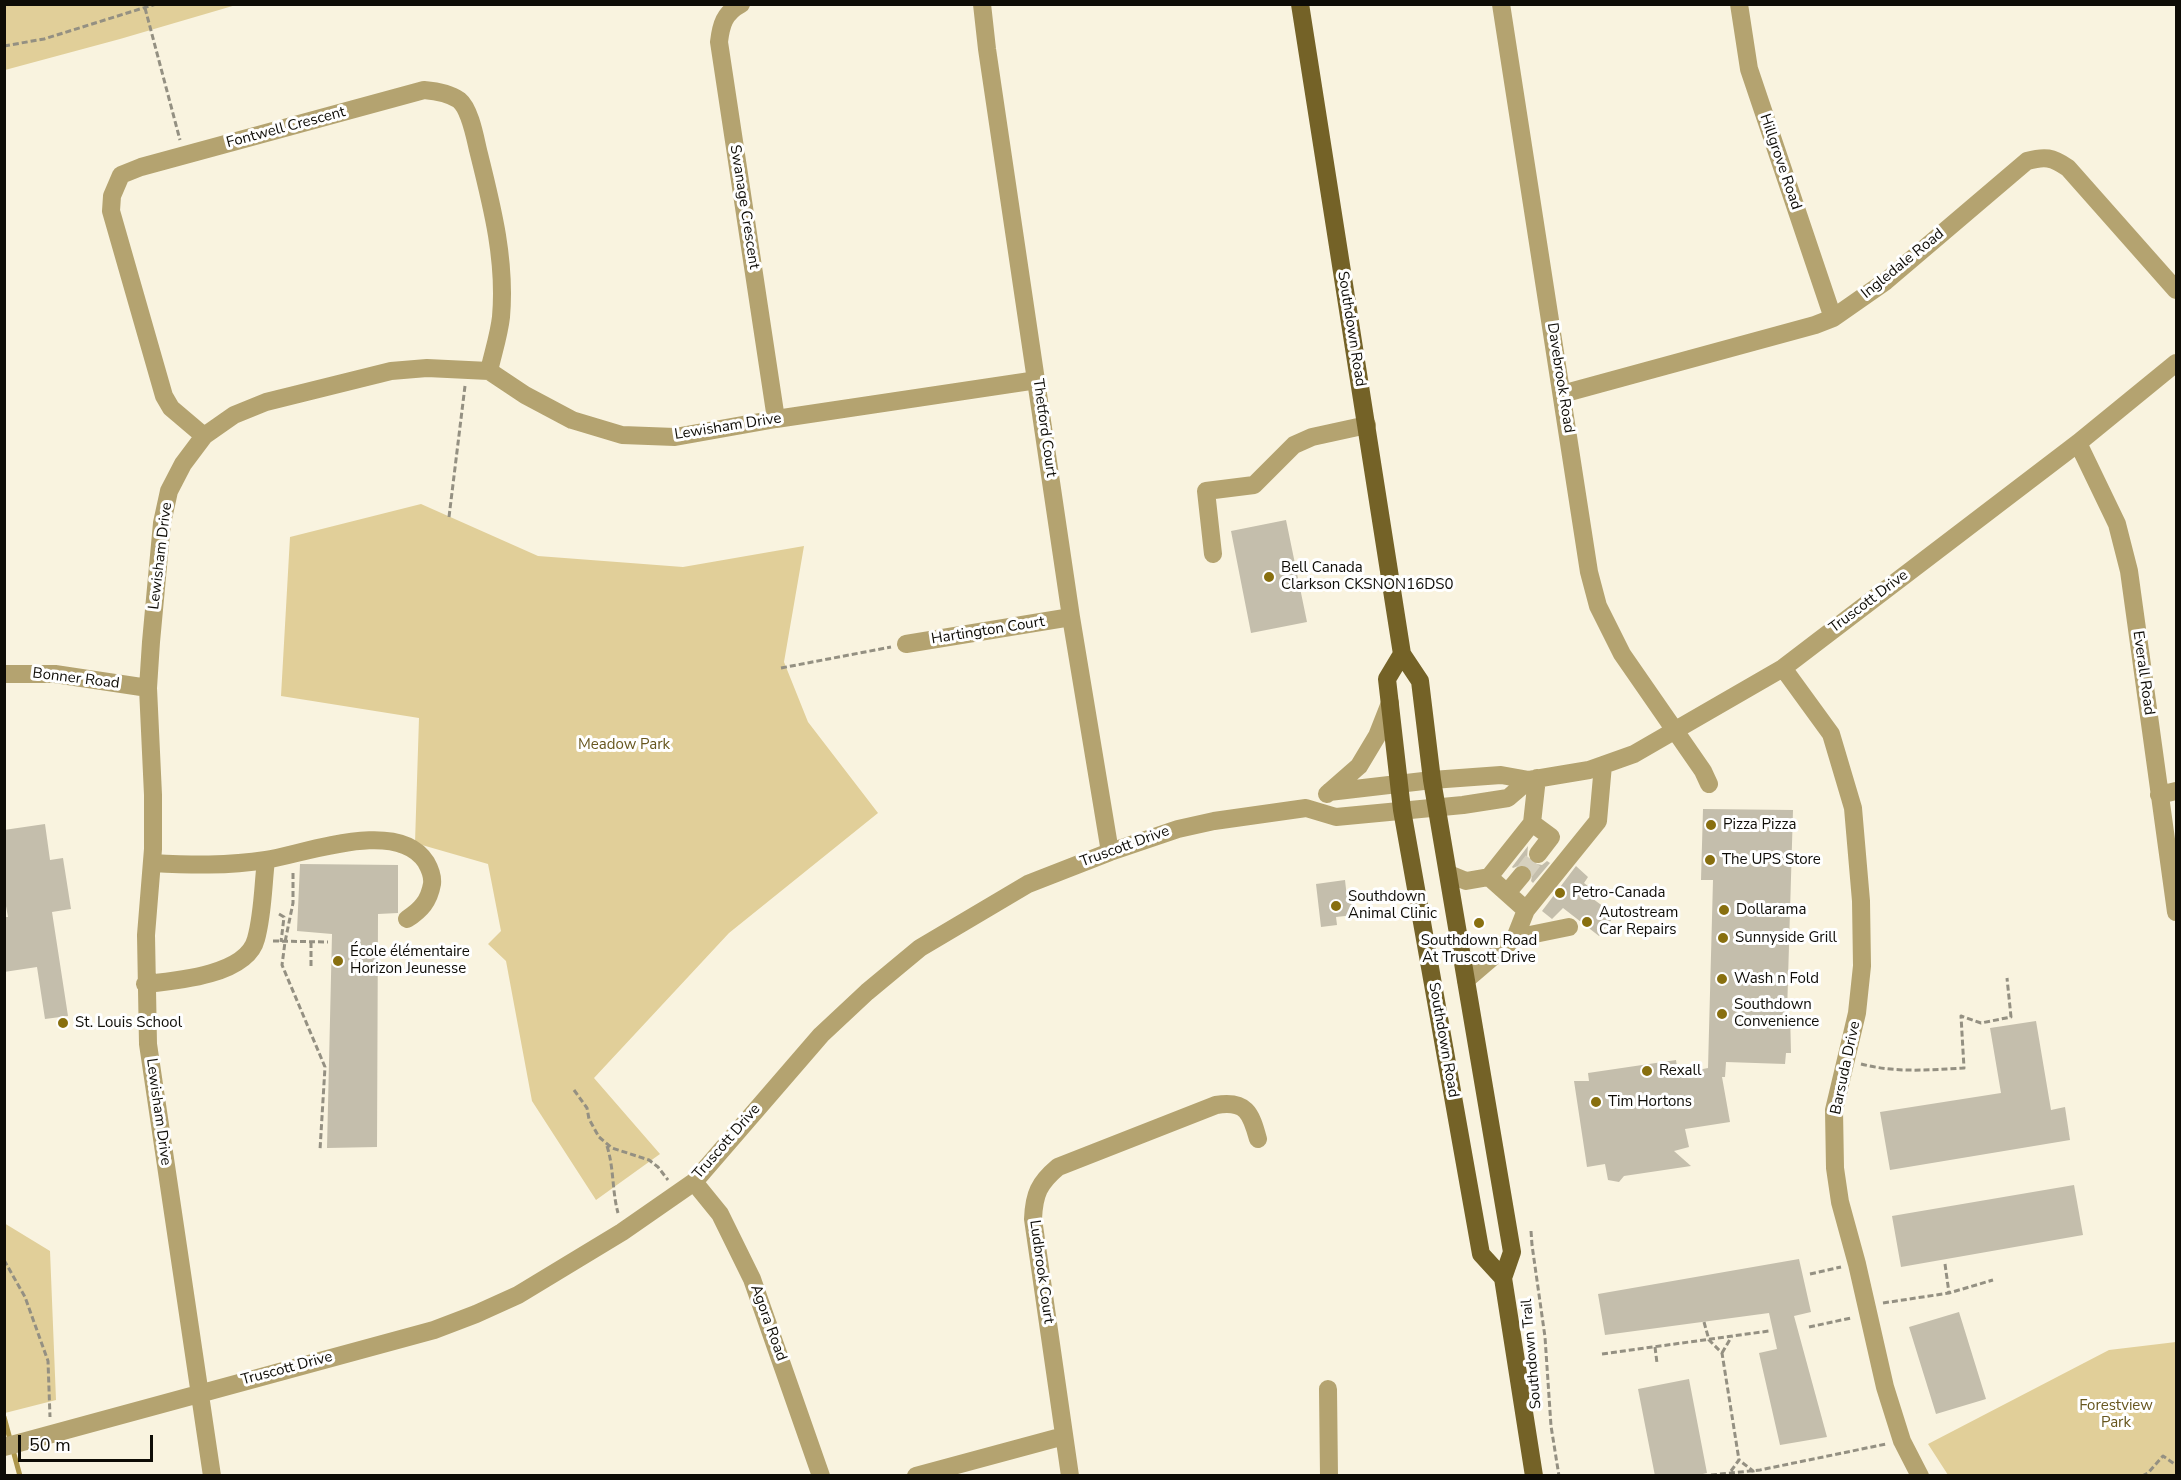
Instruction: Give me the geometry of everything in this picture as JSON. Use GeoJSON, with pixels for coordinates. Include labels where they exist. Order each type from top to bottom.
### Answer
{"type":"FeatureCollection","features":[{"type":"Feature","properties":{"kind":"main road","name":"Southdown Road"},"geometry":{"type":"LineString","coordinates":[[1300,4],[1402,654],[1420,681],[1432,780],[1512,1252],[1503,1278],[1534,1476]]}},
{"type":"Feature","properties":{"kind":"main road","name":"Southdown Road"},"geometry":{"type":"LineString","coordinates":[[1402,654],[1388,679],[1402,810],[1481,1254],[1503,1278]]}},
{"type":"Feature","properties":{"kind":"street","name":"Swanage Crescent"},"geometry":{"type":"LineString","coordinates":[[741,4],[730,10],[720,27],[719,42],[776,419]]}},
{"type":"Feature","properties":{"kind":"street","name":"Thetford Court"},"geometry":{"type":"LineString","coordinates":[[982,4],[1071,617],[1110,852]]}},
{"type":"Feature","properties":{"kind":"street","name":"Davebrook Road"},"geometry":{"type":"LineString","coordinates":[[1501,4],[1589,572],[1598,606],[1622,654],[1703,771],[1709,784]]}},
{"type":"Feature","properties":{"kind":"street","name":"Hillgrove Road"},"geometry":{"type":"LineString","coordinates":[[1739,4],[1749,69],[1833,318]]}},
{"type":"Feature","properties":{"kind":"street","name":"Fontwell Crescent"},"geometry":{"type":"LineString","coordinates":[[204,436],[171,408],[164,396],[111,211],[112,196],[121,175],[141,167],[424,90],[440,92],[460,100],[470,118],[496,222],[501,256],[501,319],[489,371]]}},
{"type":"Feature","properties":{"kind":"street","name":"Ingledale Road"},"geometry":{"type":"LineString","coordinates":[[1562,394],[1815,325],[1833,318],[1886,280],[2027,161],[2043,156],[2068,168],[2176,290]]}},
{"type":"Feature","properties":{"kind":"street","name":"Truscott Drive"},"geometry":{"type":"LineString","coordinates":[[1306,808],[1329,792],[1432,780],[1501,775],[1533,779],[1588,770],[1634,754],[1783,668],[2078,443],[2176,363]]}},
{"type":"Feature","properties":{"kind":"street","name":"Lewisham Drive"},"geometry":{"type":"LineString","coordinates":[[212,1476],[148,1044],[145,984],[146,934],[152,863],[153,795],[148,688],[162,523],[169,491],[183,464],[204,436],[234,415],[278,399],[391,371],[427,368],[489,371],[525,395],[573,420],[622,435],[675,437],[776,419],[1037,380]]}},
{"type":"Feature","properties":{"kind":"street"},"geometry":{"type":"LineString","coordinates":[[1214,554],[1206,491],[1254,485],[1294,445],[1312,437],[1367,425]]}},
{"type":"Feature","properties":{"kind":"street","name":"Everall Road"},"geometry":{"type":"LineString","coordinates":[[2078,443],[2117,524],[2129,571],[2168,793],[2176,912]]}},
{"type":"Feature","properties":{"kind":"street","name":"Hartington Court"},"geometry":{"type":"LineString","coordinates":[[906,644],[1071,617]]}},
{"type":"Feature","properties":{"kind":"street","name":"Barsuda Drive"},"geometry":{"type":"LineString","coordinates":[[1783,668],[1831,734],[1853,808],[1861,901],[1862,966],[1857,1013],[1834,1110],[1835,1168],[1840,1202],[1857,1264],[1885,1387],[1902,1441],[1920,1476]]}},
{"type":"Feature","properties":{"kind":"street","name":"Bonner Road"},"geometry":{"type":"LineString","coordinates":[[4,674],[55,674],[148,688]]}},
{"type":"Feature","properties":{"kind":"street"},"geometry":{"type":"LineString","coordinates":[[1329,792],[1359,766],[1377,736],[1390,703]]}},
{"type":"Feature","properties":{"kind":"street"},"geometry":{"type":"LineString","coordinates":[[1466,980],[1515,938],[1526,910],[1598,821],[1603,765]]}},
{"type":"Feature","properties":{"kind":"street"},"geometry":{"type":"LineString","coordinates":[[1449,874],[1466,881],[1489,877],[1532,823],[1533,779]]}},
{"type":"Feature","properties":{"kind":"street","name":"Truscott Drive"},"geometry":{"type":"LineString","coordinates":[[4,1447],[434,1329],[476,1314],[518,1295],[622,1232],[694,1182],[821,1035],[867,992],[920,948],[1028,884],[1178,828],[1306,808],[1336,817],[1437,808],[1508,798],[1533,779]]}},
{"type":"Feature","properties":{"kind":"street"},"geometry":{"type":"LineString","coordinates":[[1532,823],[1573,853]]}},
{"type":"Feature","properties":{"kind":"street"},"geometry":{"type":"LineString","coordinates":[[1538,854],[1551,837]]}},
{"type":"Feature","properties":{"kind":"street"},"geometry":{"type":"LineString","coordinates":[[152,863],[201,865],[266,860],[326,846],[379,840],[405,845],[421,855],[433,879],[430,896],[420,910],[407,919]]}},
{"type":"Feature","properties":{"kind":"street"},"geometry":{"type":"LineString","coordinates":[[145,984],[167,982],[228,968],[241,960],[256,940],[266,860]]}},
{"type":"Feature","properties":{"kind":"street"},"geometry":{"type":"LineString","coordinates":[[1507,893],[1522,874]]}},
{"type":"Feature","properties":{"kind":"street"},"geometry":{"type":"LineString","coordinates":[[1489,877],[1526,910]]}},
{"type":"Feature","properties":{"kind":"street"},"geometry":{"type":"LineString","coordinates":[[1515,938],[1569,927]]}},
{"type":"Feature","properties":{"kind":"street","name":"Ludbrook Court"},"geometry":{"type":"LineString","coordinates":[[1070,1476],[1033,1219],[1033,1201],[1043,1180],[1058,1167],[1216,1105],[1229,1102],[1243,1106],[1252,1117],[1258,1139]]}},
{"type":"Feature","properties":{"kind":"street","name":"Agora Road"},"geometry":{"type":"LineString","coordinates":[[694,1182],[720,1214],[752,1279],[821,1476]]}},
{"type":"Feature","properties":{"kind":"street"},"geometry":{"type":"LineString","coordinates":[[1328,1389],[1329,1476]]}},
{"type":"Feature","properties":{"kind":"street"},"geometry":{"type":"LineString","coordinates":[[916,1476],[1064,1436]]}},
{"type":"Feature","properties":{"kind":"path"},"geometry":{"type":"LineString","coordinates":[[4,46],[44,39],[156,4]]}},
{"type":"Feature","properties":{"kind":"path"},"geometry":{"type":"LineString","coordinates":[[146,8],[185,155]]}},
{"type":"Feature","properties":{"kind":"path"},"geometry":{"type":"LineString","coordinates":[[450,517],[462,402],[468,370]]}},
{"type":"Feature","properties":{"kind":"path"},"geometry":{"type":"LineString","coordinates":[[781,668],[906,644]]}},
{"type":"Feature","properties":{"kind":"path"},"geometry":{"type":"LineString","coordinates":[[293,853],[293,903],[282,965],[325,1067],[320,1150]]}},
{"type":"Feature","properties":{"kind":"path"},"geometry":{"type":"LineString","coordinates":[[256,940],[328,942]]}},
{"type":"Feature","properties":{"kind":"path"},"geometry":{"type":"LineString","coordinates":[[310,942],[311,967]]}},
{"type":"Feature","properties":{"kind":"path"},"geometry":{"type":"LineString","coordinates":[[1845,1059],[1884,1070],[1917,1071],[1964,1068],[1961,1016],[1981,1023],[2011,1017],[2007,978]]}},
{"type":"Feature","properties":{"kind":"path"},"geometry":{"type":"LineString","coordinates":[[574,1090],[582,1098],[593,1127],[606,1144],[649,1160],[658,1167],[678,1192]]}},
{"type":"Feature","properties":{"kind":"path"},"geometry":{"type":"LineString","coordinates":[[606,1144],[612,1161],[614,1200],[622,1232]]}},
{"type":"Feature","properties":{"kind":"path","name":"Southdown Trail"},"geometry":{"type":"LineString","coordinates":[[1531,1231],[1545,1337],[1551,1426],[1558,1476]]}},
{"type":"Feature","properties":{"kind":"path"},"geometry":{"type":"LineString","coordinates":[[4,1260],[25,1297],[48,1361],[44,1435]]}},
{"type":"Feature","properties":{"kind":"path"},"geometry":{"type":"LineString","coordinates":[[1810,1274],[1857,1264]]}},
{"type":"Feature","properties":{"kind":"path"},"geometry":{"type":"LineString","coordinates":[[1945,1264],[1949,1293]]}},
{"type":"Feature","properties":{"kind":"path"},"geometry":{"type":"LineString","coordinates":[[1809,1327],[1868,1310],[1993,1281]]}},
{"type":"Feature","properties":{"kind":"path"},"geometry":{"type":"LineString","coordinates":[[1704,1322],[1709,1340],[1722,1353],[1739,1460],[1730,1473]]}},
{"type":"Feature","properties":{"kind":"path"},"geometry":{"type":"LineString","coordinates":[[1602,1354],[1769,1331]]}},
{"type":"Feature","properties":{"kind":"path"},"geometry":{"type":"LineString","coordinates":[[1722,1353],[1732,1336]]}},
{"type":"Feature","properties":{"kind":"path"},"geometry":{"type":"LineString","coordinates":[[1655,1347],[1657,1363]]}},
{"type":"Feature","properties":{"kind":"path"},"geometry":{"type":"LineString","coordinates":[[1711,1475],[1754,1471],[1902,1441]]}},
{"type":"Feature","properties":{"kind":"path"},"geometry":{"type":"LineString","coordinates":[[2142,1476],[2148,1473],[2163,1456],[2176,1465]]}},
{"type":"Feature","properties":{"kind":"path"},"geometry":{"type":"LineString","coordinates":[[1739,1460],[1754,1471]]}},
{"type":"Feature","properties":{"kind":"path"},"geometry":{"type":"LineString","coordinates":[[1754,1471],[1754,1476]]}},
{"type":"Feature","properties":{"kind":"green space"},"geometry":{"type":"Polygon","coordinates":[[[5,4],[236,4],[236,5],[5,70],[5,4]]]}},
{"type":"Feature","properties":{"kind":"green space","name":"Meadow Park"},"geometry":{"type":"Polygon","coordinates":[[[421,504],[538,556],[683,567],[804,546],[784,662],[808,722],[878,813],[729,933],[594,1078],[660,1154],[596,1200],[532,1101],[506,961],[488,944],[501,931],[488,864],[415,843],[419,718],[281,696],[290,537],[421,504]]]}},
{"type":"Feature","properties":{"kind":"green space"},"geometry":{"type":"Polygon","coordinates":[[[4,1223],[50,1251],[56,1400],[5,1413],[4,1223]]]}},
{"type":"Feature","properties":{"kind":"green space","name":"Forestview Park"},"geometry":{"type":"Polygon","coordinates":[[[2176,1342],[2176,1475],[1948,1475],[1928,1444],[2109,1350],[2176,1342]]]}},
{"type":"Feature","properties":{"kind":"building","name":"Bell Canada Clarkson CKSNON16DS0"},"geometry":{"type":"Polygon","coordinates":[[[1286,520],[1307,622],[1251,633],[1231,531],[1286,520]]]}},
{"type":"Feature","properties":{"kind":"building"},"geometry":{"type":"Polygon","coordinates":[[[1703,809],[1793,810],[1787,1013],[1790,1013],[1791,1053],[1786,1053],[1785,1064],[1726,1062],[1725,1077],[1722,1077],[1730,1122],[1685,1129],[1689,1147],[1674,1151],[1691,1166],[1624,1176],[1619,1182],[1608,1180],[1605,1164],[1587,1167],[1574,1081],[1589,1081],[1588,1073],[1676,1060],[1678,1074],[1708,1068],[1713,880],[1701,880],[1703,809]]]}},
{"type":"Feature","properties":{"kind":"building"},"geometry":{"type":"Polygon","coordinates":[[[45,824],[50,860],[63,858],[71,909],[52,912],[68,1016],[45,1019],[37,967],[4,972],[4,917],[8,917],[4,895],[4,830],[45,824]]]}},
{"type":"Feature","properties":{"kind":"building"},"geometry":{"type":"Polygon","coordinates":[[[1528,846],[1527,858],[1532,863],[1542,865],[1547,861],[1550,863],[1533,883],[1531,881],[1533,872],[1529,866],[1523,864],[1512,867],[1528,846]]]}},
{"type":"Feature","properties":{"kind":"building"},"geometry":{"type":"Polygon","coordinates":[[[300,864],[398,865],[398,913],[378,914],[377,1147],[327,1148],[332,934],[297,931],[300,864]]]}},
{"type":"Feature","properties":{"kind":"building"},"geometry":{"type":"Polygon","coordinates":[[[1576,866],[1588,877],[1584,883],[1593,890],[1589,896],[1615,915],[1599,936],[1563,908],[1552,919],[1542,911],[1576,866]]]}},
{"type":"Feature","properties":{"kind":"building","name":"Southdown Animal Clinic"},"geometry":{"type":"Polygon","coordinates":[[[1345,880],[1347,898],[1352,898],[1354,915],[1336,917],[1337,925],[1321,927],[1316,884],[1345,880]]]}},
{"type":"Feature","properties":{"kind":"building"},"geometry":{"type":"Polygon","coordinates":[[[2036,1021],[2051,1110],[2065,1107],[2070,1140],[1890,1170],[1880,1112],[2001,1093],[1990,1028],[2036,1021]]]}},
{"type":"Feature","properties":{"kind":"building"},"geometry":{"type":"Polygon","coordinates":[[[2074,1185],[2083,1235],[1901,1267],[1892,1216],[2074,1185]]]}},
{"type":"Feature","properties":{"kind":"building"},"geometry":{"type":"Polygon","coordinates":[[[1799,1259],[1811,1312],[1794,1316],[1827,1437],[1780,1445],[1759,1353],[1777,1349],[1769,1313],[1605,1335],[1598,1294],[1799,1259]]]}},
{"type":"Feature","properties":{"kind":"building"},"geometry":{"type":"Polygon","coordinates":[[[1959,1312],[1986,1399],[1936,1414],[1909,1327],[1959,1312]]]}},
{"type":"Feature","properties":{"kind":"building"},"geometry":{"type":"Polygon","coordinates":[[[1689,1379],[1707,1473],[1694,1476],[1655,1476],[1638,1389],[1689,1379]]]}},
{"type":"Feature","properties":{"kind":"waterway"},"geometry":{"type":"LineString","coordinates":[[4,1417],[20,1476]]}},
{"type":"Feature","properties":{"kind":"tunnel"},"geometry":{"type":"LineString","coordinates":[[1522,875],[1538,854]]}},
{"type":"Feature","properties":{"kind":"place","name":"Bell Canada Clarkson CKSNON16DS0"},"geometry":{"type":"Point","coordinates":[1269,577]}},
{"type":"Feature","properties":{"kind":"place","name":"Pizza Pizza"},"geometry":{"type":"Point","coordinates":[1711,825]}},
{"type":"Feature","properties":{"kind":"place","name":"The UPS Store"},"geometry":{"type":"Point","coordinates":[1710,860]}},
{"type":"Feature","properties":{"kind":"place","name":"Petro-Canada"},"geometry":{"type":"Point","coordinates":[1560,893]}},
{"type":"Feature","properties":{"kind":"place","name":"Southdown Animal Clinic"},"geometry":{"type":"Point","coordinates":[1336,906]}},
{"type":"Feature","properties":{"kind":"place","name":"Dollarama"},"geometry":{"type":"Point","coordinates":[1724,910]}},
{"type":"Feature","properties":{"kind":"place","name":"Autostream Car Repairs"},"geometry":{"type":"Point","coordinates":[1587,922]}},
{"type":"Feature","properties":{"kind":"place","name":"Southdown Road At Truscott Drive"},"geometry":{"type":"Point","coordinates":[1479,923]}},
{"type":"Feature","properties":{"kind":"place","name":"Sunnyside Grill"},"geometry":{"type":"Point","coordinates":[1723,938]}},
{"type":"Feature","properties":{"kind":"place","name":"École élémentaire Horizon Jeunesse"},"geometry":{"type":"Point","coordinates":[338,961]}},
{"type":"Feature","properties":{"kind":"place","name":"Wash n Fold"},"geometry":{"type":"Point","coordinates":[1722,979]}},
{"type":"Feature","properties":{"kind":"place","name":"Southdown Convenience"},"geometry":{"type":"Point","coordinates":[1722,1014]}},
{"type":"Feature","properties":{"kind":"place","name":"St. Louis School"},"geometry":{"type":"Point","coordinates":[63,1023]}},
{"type":"Feature","properties":{"kind":"place","name":"Rexall"},"geometry":{"type":"Point","coordinates":[1647,1071]}},
{"type":"Feature","properties":{"kind":"place","name":"Tim Hortons"},"geometry":{"type":"Point","coordinates":[1596,1102]}}]}
